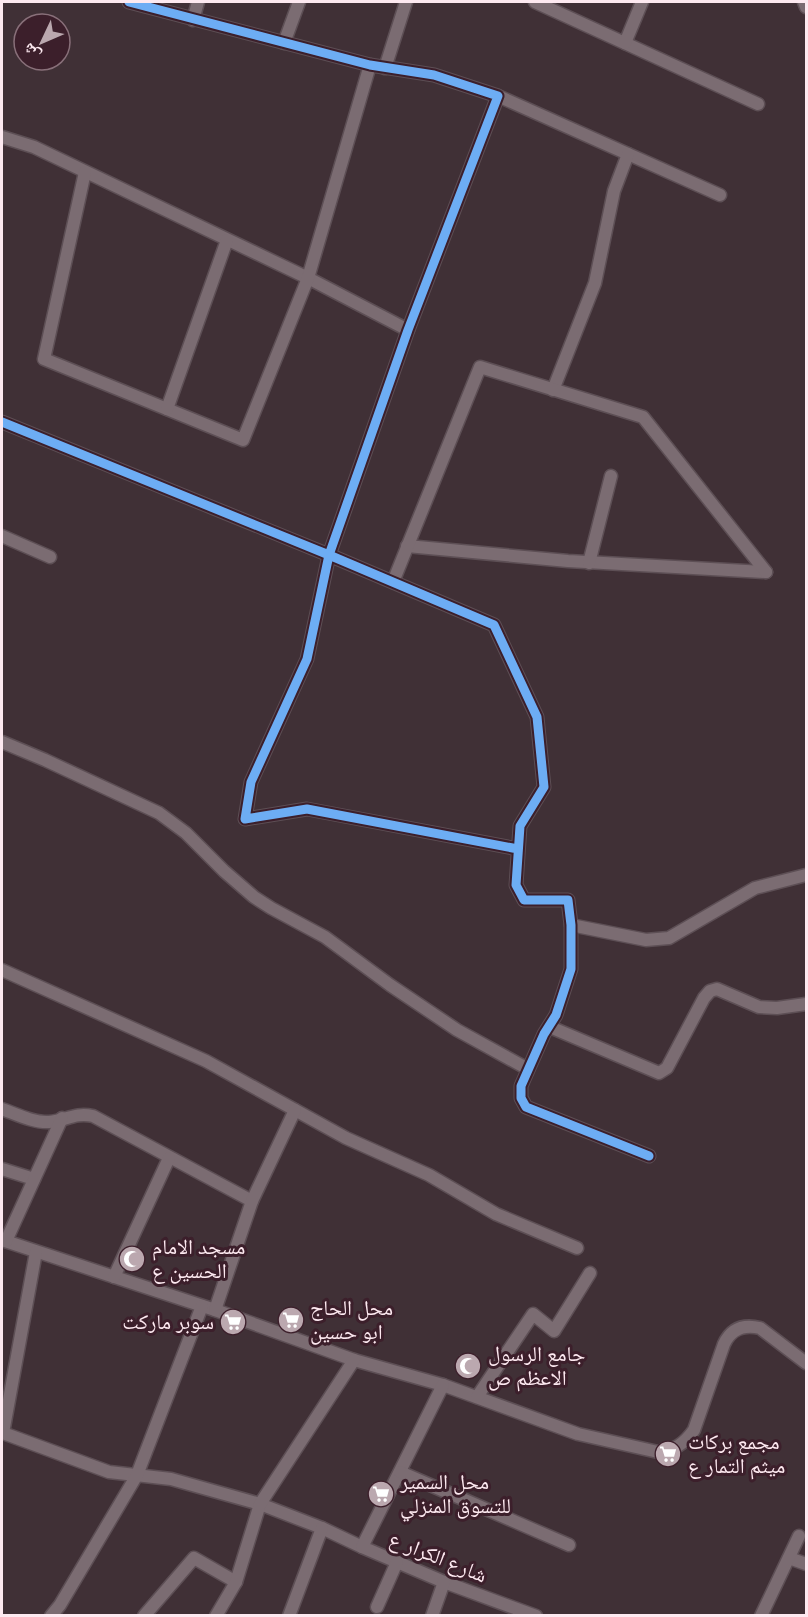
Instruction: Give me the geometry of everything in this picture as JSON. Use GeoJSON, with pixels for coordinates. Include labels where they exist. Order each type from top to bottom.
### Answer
{"type":"FeatureCollection","features":[{"type":"Feature","properties":{"kind":"street"},"geometry":{"type":"LineString","coordinates":[[129,2],[370,65],[434,75],[498,96],[720,195]]}},
{"type":"Feature","properties":{"kind":"street"},"geometry":{"type":"LineString","coordinates":[[193,20],[198,2]]}},
{"type":"Feature","properties":{"kind":"street"},"geometry":{"type":"LineString","coordinates":[[284,43],[298,2]]}},
{"type":"Feature","properties":{"kind":"street"},"geometry":{"type":"LineString","coordinates":[[385,68],[406,2]]}},
{"type":"Feature","properties":{"kind":"street"},"geometry":{"type":"LineString","coordinates":[[535,2],[758,104]]}},
{"type":"Feature","properties":{"kind":"street"},"geometry":{"type":"LineString","coordinates":[[625,43],[642,2]]}},
{"type":"Feature","properties":{"kind":"street"},"geometry":{"type":"LineString","coordinates":[[804,2],[807,7]]}},
{"type":"Feature","properties":{"kind":"street"},"geometry":{"type":"LineString","coordinates":[[85,172],[44,359],[243,440],[308,278],[370,65]]}},
{"type":"Feature","properties":{"kind":"street"},"geometry":{"type":"LineString","coordinates":[[498,96],[408,330],[329,555],[307,659],[251,782],[246,819],[307,809],[518,849]]}},
{"type":"Feature","properties":{"kind":"street"},"geometry":{"type":"LineString","coordinates":[[2,137],[34,147],[308,278],[408,330]]}},
{"type":"Feature","properties":{"kind":"street"},"geometry":{"type":"LineString","coordinates":[[554,390],[595,283],[614,191],[628,154]]}},
{"type":"Feature","properties":{"kind":"street"},"geometry":{"type":"LineString","coordinates":[[167,409],[227,240]]}},
{"type":"Feature","properties":{"kind":"street"},"geometry":{"type":"LineString","coordinates":[[393,582],[407,546],[480,368],[643,417],[766,572],[590,563],[407,546]]}},
{"type":"Feature","properties":{"kind":"street"},"geometry":{"type":"LineString","coordinates":[[2,422],[494,625],[537,717],[544,787],[520,826],[516,885],[524,900],[568,900],[571,925],[571,969],[556,1015],[544,1034],[528,1069],[520,1098],[526,1107],[648,1156]]}},
{"type":"Feature","properties":{"kind":"street"},"geometry":{"type":"LineString","coordinates":[[590,563],[611,476]]}},
{"type":"Feature","properties":{"kind":"street"},"geometry":{"type":"LineString","coordinates":[[2,536],[50,557]]}},
{"type":"Feature","properties":{"kind":"street"},"geometry":{"type":"LineString","coordinates":[[2,742],[159,813],[186,833],[254,897],[325,937],[390,985],[457,1030],[528,1069]]}},
{"type":"Feature","properties":{"kind":"street"},"geometry":{"type":"LineString","coordinates":[[571,925],[646,940],[669,938],[755,888],[807,875]]}},
{"type":"Feature","properties":{"kind":"street"},"geometry":{"type":"LineString","coordinates":[[2,970],[206,1061],[346,1138],[429,1175],[496,1214],[577,1248]]}},
{"type":"Feature","properties":{"kind":"street"},"geometry":{"type":"LineString","coordinates":[[550,1027],[659,1073],[668,1068],[704,998],[714,990],[717,989],[759,1007],[777,1008],[807,1004]]}},
{"type":"Feature","properties":{"kind":"street"},"geometry":{"type":"LineString","coordinates":[[2,1110],[48,1122],[77,1114],[93,1116],[252,1201]]}},
{"type":"Feature","properties":{"kind":"street"},"geometry":{"type":"LineString","coordinates":[[215,1310],[252,1201],[295,1110]]}},
{"type":"Feature","properties":{"kind":"street"},"geometry":{"type":"LineString","coordinates":[[62,1118],[4,1241],[215,1310],[354,1360],[443,1384],[590,1437],[658,1452],[669,1451],[679,1446],[694,1430],[724,1344],[734,1330],[751,1326],[760,1328],[807,1363]]}},
{"type":"Feature","properties":{"kind":"street"},"geometry":{"type":"LineString","coordinates":[[114,1277],[169,1158]]}},
{"type":"Feature","properties":{"kind":"street"},"geometry":{"type":"LineString","coordinates":[[2,1168],[34,1179]]}},
{"type":"Feature","properties":{"kind":"street"},"geometry":{"type":"LineString","coordinates":[[36,1252],[3,1433],[109,1472],[171,1479],[260,1504],[322,1528],[362,1547]]}},
{"type":"Feature","properties":{"kind":"street"},"geometry":{"type":"LineString","coordinates":[[477,1397],[533,1314],[554,1330],[590,1273]]}},
{"type":"Feature","properties":{"kind":"street"},"geometry":{"type":"LineString","coordinates":[[51,1616],[60,1605],[136,1475],[202,1306]]}},
{"type":"Feature","properties":{"kind":"street"},"geometry":{"type":"LineString","coordinates":[[216,1616],[236,1582],[260,1504],[354,1360]]}},
{"type":"Feature","properties":{"kind":"street","name":"شارع الكرار ع"},"geometry":{"type":"LineString","coordinates":[[443,1384],[362,1547],[444,1582],[536,1616]]}},
{"type":"Feature","properties":{"kind":"street"},"geometry":{"type":"LineString","coordinates":[[400,1472],[569,1545]]}},
{"type":"Feature","properties":{"kind":"street"},"geometry":{"type":"LineString","coordinates":[[289,1616],[322,1528]]}},
{"type":"Feature","properties":{"kind":"street"},"geometry":{"type":"LineString","coordinates":[[761,1616],[799,1536]]}},
{"type":"Feature","properties":{"kind":"street"},"geometry":{"type":"LineString","coordinates":[[144,1616],[194,1558],[236,1582]]}},
{"type":"Feature","properties":{"kind":"street"},"geometry":{"type":"LineString","coordinates":[[789,1558],[807,1564]]}},
{"type":"Feature","properties":{"kind":"street"},"geometry":{"type":"LineString","coordinates":[[377,1607],[397,1562]]}},
{"type":"Feature","properties":{"kind":"street"},"geometry":{"type":"LineString","coordinates":[[432,1616],[444,1582]]}},
{"type":"Feature","properties":{"kind":"cycle path"},"geometry":{"type":"LineString","coordinates":[[2,422],[329,555],[408,330],[498,96],[434,75],[370,65],[129,2]]}},
{"type":"Feature","properties":{"kind":"cycle path"},"geometry":{"type":"LineString","coordinates":[[518,849],[307,809],[245,819],[251,782],[307,659],[329,555],[494,625],[537,717],[544,787],[520,826],[516,885],[524,900],[568,900],[571,925],[571,969],[556,1015],[544,1034],[521,1086],[521,1098],[526,1107],[649,1156]]}},
{"type":"Feature","properties":{"kind":"place","name":"مسجد الامام الحسين ع"},"geometry":{"type":"Point","coordinates":[132,1259]}},
{"type":"Feature","properties":{"kind":"place","name":"محل الحاج ابو حسين"},"geometry":{"type":"Point","coordinates":[291,1320]}},
{"type":"Feature","properties":{"kind":"place","name":"سوبر ماركت"},"geometry":{"type":"Point","coordinates":[233,1322]}},
{"type":"Feature","properties":{"kind":"place","name":"جامع الرسول الاعظم ص"},"geometry":{"type":"Point","coordinates":[468,1366]}},
{"type":"Feature","properties":{"kind":"place","name":"مجمع بركات ميثم التمار ع"},"geometry":{"type":"Point","coordinates":[668,1454]}},
{"type":"Feature","properties":{"kind":"place","name":"محل السمير للتسوق المنزلي"},"geometry":{"type":"Point","coordinates":[381,1494]}}]}
